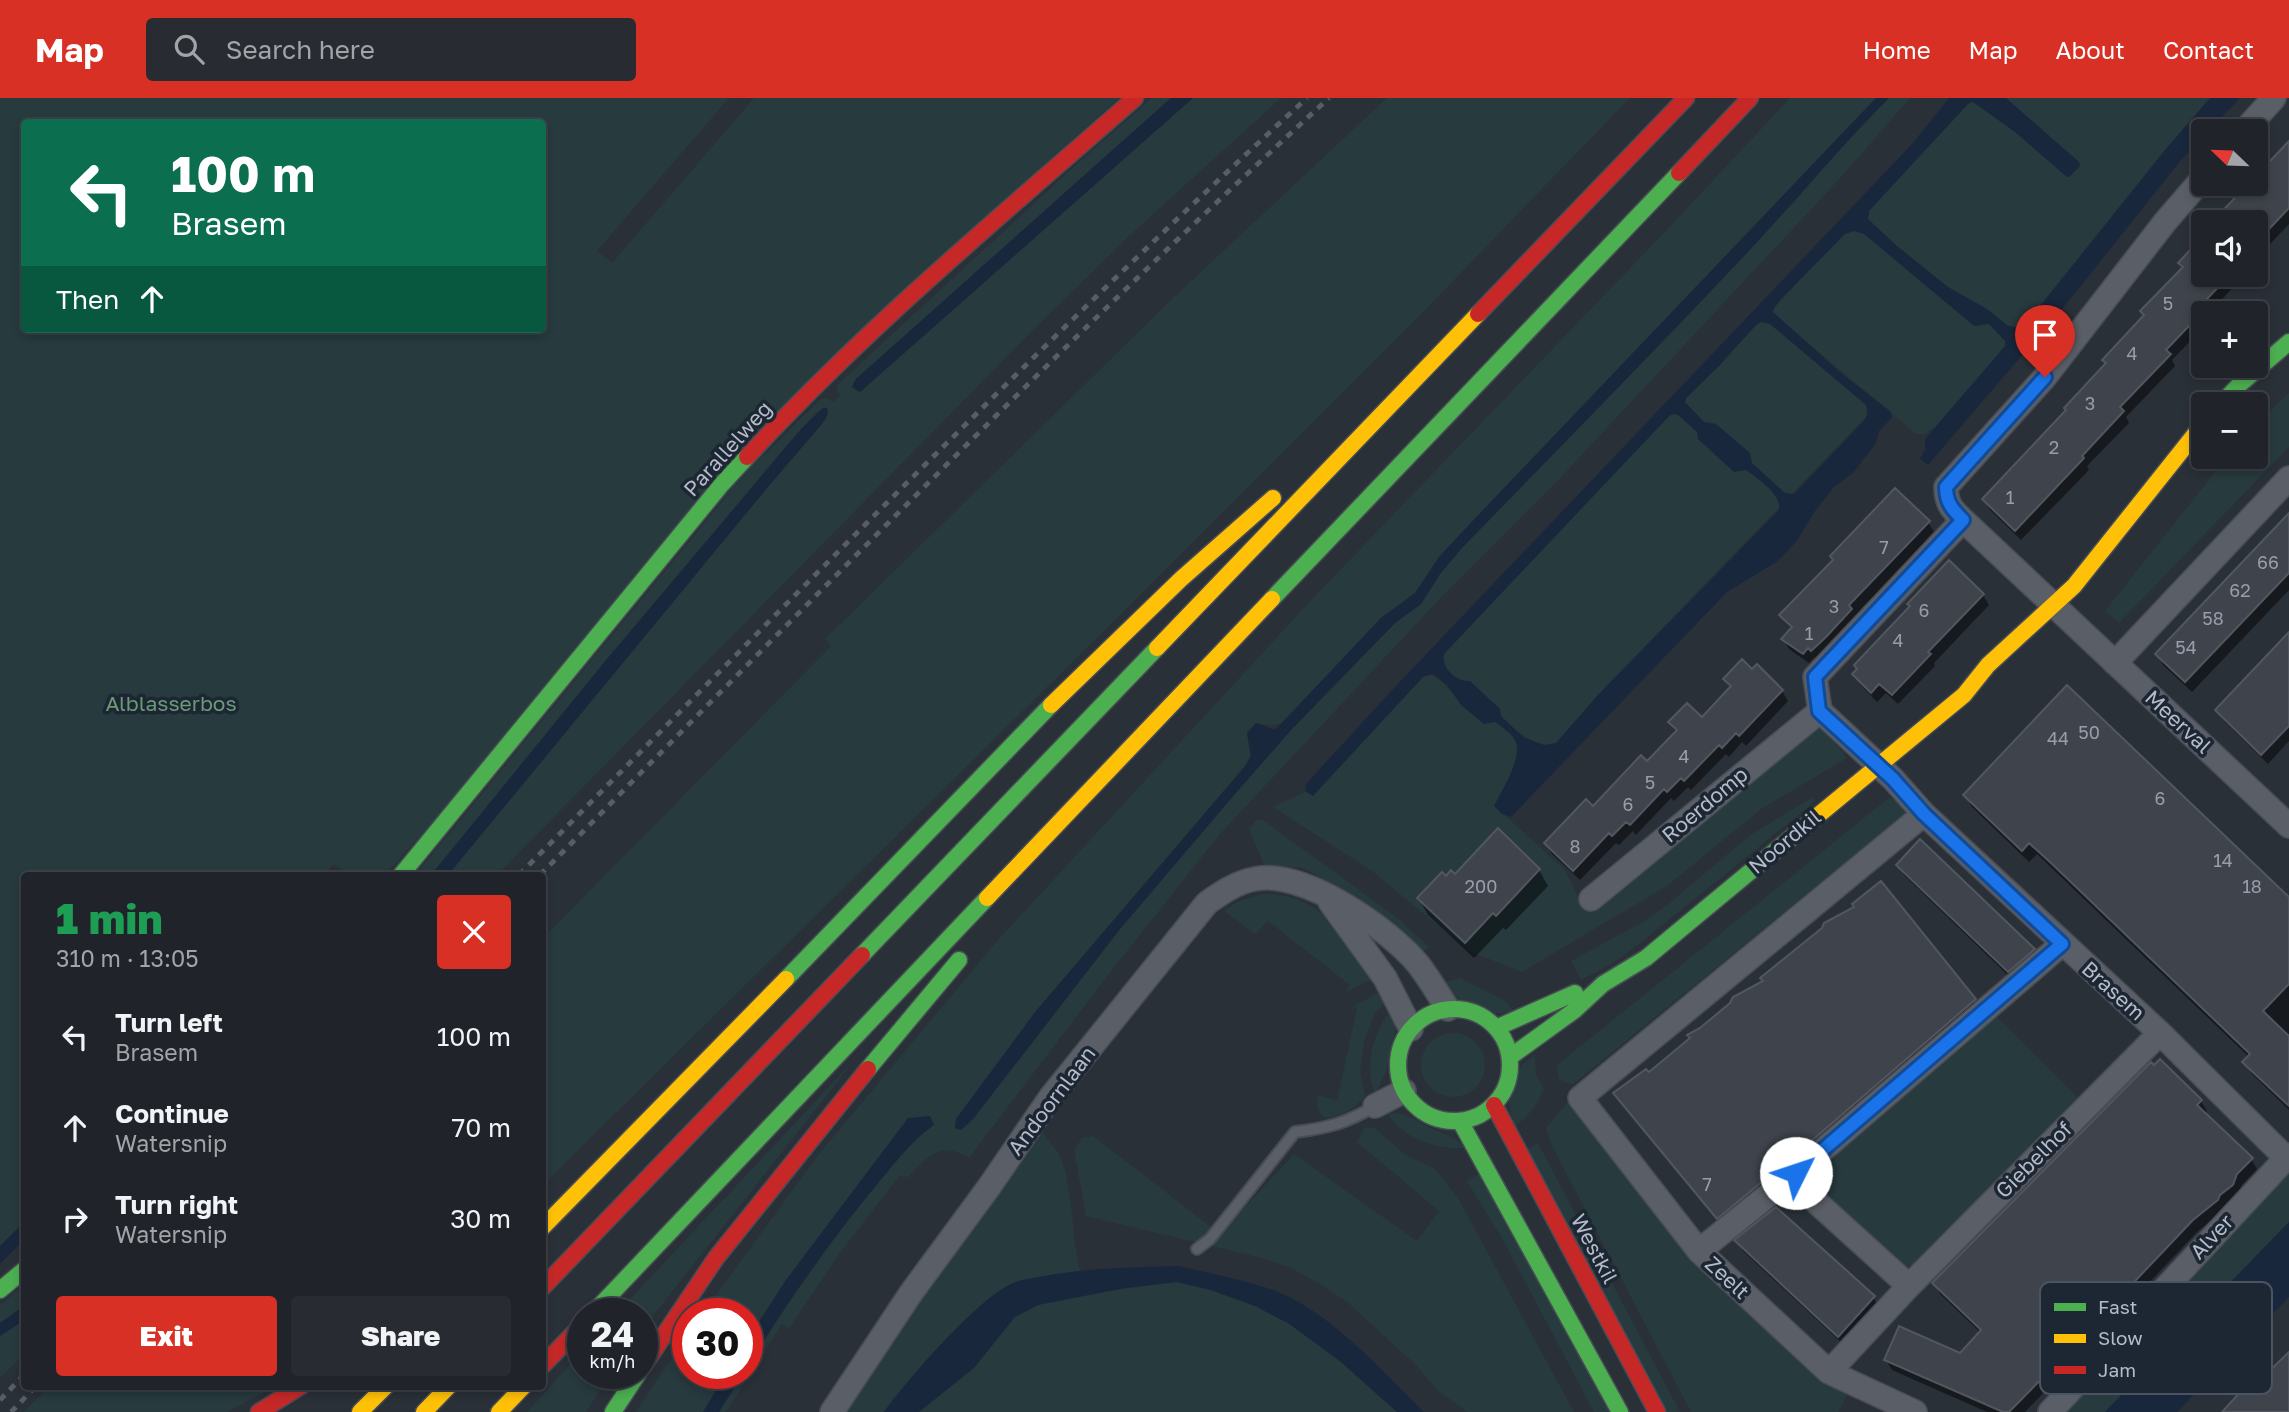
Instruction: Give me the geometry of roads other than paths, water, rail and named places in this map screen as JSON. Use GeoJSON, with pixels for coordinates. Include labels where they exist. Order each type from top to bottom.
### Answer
{"type":"FeatureCollection","features":[{"type":"Feature","properties":{"kind":"main road","name":"Parallelweg"},"geometry":{"type":"LineString","coordinates":[[403,872],[704,506],[772,428],[876,329],[1135,98]]}},
{"type":"Feature","properties":{"kind":"main road"},"geometry":{"type":"LineString","coordinates":[[546,1285],[1686,98]]}},
{"type":"Feature","properties":{"kind":"main road"},"geometry":{"type":"LineString","coordinates":[[607,1298],[929,956],[1750,98]]}},
{"type":"Feature","properties":{"kind":"main road"},"geometry":{"type":"LineString","coordinates":[[2232,392],[2289,342]]}},
{"type":"Feature","properties":{"kind":"main road"},"geometry":{"type":"LineString","coordinates":[[2252,392],[2289,362]]}},
{"type":"Feature","properties":{"kind":"main road"},"geometry":{"type":"LineString","coordinates":[[1306,470],[1422,373]]}},
{"type":"Feature","properties":{"kind":"main road","name":"Noordkil"},"geometry":{"type":"LineString","coordinates":[[1510,1057],[1575,1010],[1603,984],[1646,958],[1831,804],[1880,767],[1964,695],[1977,675],[2071,608],[2074,586],[2191,439]]}},
{"type":"Feature","properties":{"kind":"main road"},"geometry":{"type":"LineString","coordinates":[[2108,569],[2191,460]]}},
{"type":"Feature","properties":{"kind":"main road"},"geometry":{"type":"LineString","coordinates":[[546,1224],[1054,702],[1222,541],[1285,488]]}},
{"type":"Feature","properties":{"kind":"main road","name":"Noordkil"},"geometry":{"type":"LineString","coordinates":[[1964,695],[1982,687],[2024,654]]}},
{"type":"Feature","properties":{"kind":"main road"},"geometry":{"type":"LineString","coordinates":[[1118,784],[1144,755],[1188,688]]}},
{"type":"Feature","properties":{"kind":"main road"},"geometry":{"type":"LineString","coordinates":[[658,1344],[716,1258],[965,953]]}},
{"type":"Feature","properties":{"kind":"main road","name":"Noordkil"},"geometry":{"type":"LineString","coordinates":[[1496,1028],[1567,996],[1603,984]]}},
{"type":"Feature","properties":{"kind":"main road"},"geometry":{"type":"LineString","coordinates":[[1448,1009],[1480,1015],[1496,1028],[1503,1037],[1510,1057],[1510,1070],[1502,1095],[1494,1105],[1478,1116],[1460,1121],[1446,1121],[1433,1117],[1412,1102],[1404,1091],[1398,1059],[1402,1043],[1411,1029],[1427,1016],[1448,1009]]}},
{"type":"Feature","properties":{"kind":"main road","name":"Westkil"},"geometry":{"type":"LineString","coordinates":[[1494,1105],[1657,1412]]}},
{"type":"Feature","properties":{"kind":"main road"},"geometry":{"type":"LineString","coordinates":[[1460,1121],[1620,1412]]}},
{"type":"Feature","properties":{"kind":"main road"},"geometry":{"type":"LineString","coordinates":[[546,1211],[594,1176]]}},
{"type":"Feature","properties":{"kind":"main road"},"geometry":{"type":"LineString","coordinates":[[0,1290],[21,1272]]}},
{"type":"Feature","properties":{"kind":"main road"},"geometry":{"type":"LineString","coordinates":[[546,1362],[567,1340]]}},
{"type":"Feature","properties":{"kind":"main road"},"geometry":{"type":"LineString","coordinates":[[613,1412],[628,1389]]}},
{"type":"Feature","properties":{"kind":"main road"},"geometry":{"type":"LineString","coordinates":[[259,1412],[295,1390]]}},
{"type":"Feature","properties":{"kind":"main road"},"geometry":{"type":"LineString","coordinates":[[360,1412],[382,1390]]}},
{"type":"Feature","properties":{"kind":"main road"},"geometry":{"type":"LineString","coordinates":[[424,1412],[445,1390]]}},
{"type":"Feature","properties":{"kind":"main road"},"geometry":{"type":"LineString","coordinates":[[499,1412],[520,1390]]}},
{"type":"Feature","properties":{"kind":"street"},"geometry":{"type":"LineString","coordinates":[[2255,119],[2274,98]]}},
{"type":"Feature","properties":{"kind":"street","name":"Meerval"},"geometry":{"type":"LineString","coordinates":[[2191,192],[2045,377],[1946,487],[1946,497],[1950,508],[1963,520],[2071,608],[2115,663],[2286,816]]}},
{"type":"Feature","properties":{"kind":"street"},"geometry":{"type":"LineString","coordinates":[[2115,663],[2289,478]]}},
{"type":"Feature","properties":{"kind":"street"},"geometry":{"type":"LineString","coordinates":[[1819,711],[1815,677],[1963,520]]}},
{"type":"Feature","properties":{"kind":"street","name":"Brasem"},"geometry":{"type":"LineString","coordinates":[[1819,711],[1893,779],[1924,814],[2160,1033],[2287,1157]]}},
{"type":"Feature","properties":{"kind":"street","name":"Roerdomp"},"geometry":{"type":"LineString","coordinates":[[1591,899],[1819,711]]}},
{"type":"Feature","properties":{"kind":"street","name":"Zeelt"},"geometry":{"type":"LineString","coordinates":[[1915,1412],[1829,1372],[1699,1251],[1580,1098],[1924,814]]}},
{"type":"Feature","properties":{"kind":"street","name":"Andoornlaan"},"geometry":{"type":"LineString","coordinates":[[832,1412],[911,1293],[1050,1098],[1207,903],[1226,890],[1256,878],[1284,879],[1315,890],[1359,914],[1416,962],[1448,1009]]}},
{"type":"Feature","properties":{"kind":"street"},"geometry":{"type":"LineString","coordinates":[[1326,896],[1385,978],[1411,1029]]}},
{"type":"Feature","properties":{"kind":"street"},"geometry":{"type":"LineString","coordinates":[[1699,1251],[1796,1173],[2062,944]]}},
{"type":"Feature","properties":{"kind":"street","name":"Giebelhof"},"geometry":{"type":"LineString","coordinates":[[1829,1372],[1909,1286],[2160,1033]]}},
{"type":"Feature","properties":{"kind":"street"},"geometry":{"type":"LineString","coordinates":[[1375,1106],[1404,1091]]}},
{"type":"Feature","properties":{"kind":"street","name":"Alver"},"geometry":{"type":"LineString","coordinates":[[2171,1282],[2287,1157]]}},
{"type":"Feature","properties":{"kind":"street"},"geometry":{"type":"LineString","coordinates":[[1796,1173],[1803,1190],[1909,1286]]}},
{"type":"Feature","properties":{"kind":"street","name":"Alver"},"geometry":{"type":"LineString","coordinates":[[2050,1412],[2067,1394]]}},
{"type":"Feature","properties":{"kind":"lane"},"geometry":{"type":"LineString","coordinates":[[1197,1249],[1210,1239],[1295,1132],[1328,1128],[1375,1106]]}},
{"type":"Feature","properties":{"kind":"water"},"geometry":{"type":"Polygon","coordinates":[[[1171,98],[1193,98],[860,392],[852,387],[856,379],[1171,98]]]}},
{"type":"Feature","properties":{"kind":"water"},"geometry":{"type":"Polygon","coordinates":[[[1876,98],[1889,98],[1710,292],[1461,549],[1440,574],[1421,604],[1395,623],[1291,730],[1120,929],[973,1119],[961,1130],[955,1128],[956,1119],[1036,1011],[1246,765],[1251,755],[1247,733],[1256,723],[1277,728],[1381,618],[1415,593],[1439,557],[1876,98]]]}},
{"type":"Feature","properties":{"kind":"water"},"geometry":{"type":"Polygon","coordinates":[[[1949,98],[2006,98],[2079,162],[2080,166],[2067,177],[2015,132],[1973,102],[1968,104],[1869,211],[1868,219],[1948,287],[1987,309],[2007,325],[2017,328],[2024,326],[2191,120],[2191,150],[2072,297],[1928,465],[1920,459],[1925,450],[1925,439],[2005,346],[2005,341],[1989,324],[1974,326],[1864,234],[1854,231],[1845,234],[1780,300],[1773,312],[1841,373],[1890,411],[1892,418],[1879,431],[1876,443],[1853,473],[1834,487],[1796,542],[1778,561],[1727,592],[1511,817],[1502,814],[1494,806],[1514,766],[1517,749],[1515,739],[1495,722],[1484,724],[1461,705],[1448,686],[1433,674],[1424,676],[1313,796],[1305,791],[1306,784],[1393,689],[1913,143],[1949,98]],[[1761,322],[1756,325],[1685,402],[1704,422],[1716,424],[1750,453],[1752,463],[1785,493],[1794,494],[1863,422],[1867,409],[1866,405],[1770,324],[1761,322]],[[1678,415],[1669,416],[1444,654],[1447,669],[1460,679],[1470,681],[1500,709],[1501,716],[1523,737],[1544,745],[1556,743],[1597,696],[1779,510],[1777,498],[1768,487],[1746,470],[1734,472],[1698,439],[1697,432],[1678,415]]]}},
{"type":"Feature","properties":{"kind":"water"},"geometry":{"type":"Polygon","coordinates":[[[2210,98],[2240,98],[2220,119],[2192,119],[2210,98]]]}},
{"type":"Feature","properties":{"kind":"water"},"geometry":{"type":"Polygon","coordinates":[[[823,408],[827,408],[828,414],[821,425],[450,872],[433,872],[606,660],[802,428],[823,408]]]}},
{"type":"Feature","properties":{"kind":"water"},"geometry":{"type":"Polygon","coordinates":[[[930,1116],[934,1125],[904,1152],[843,1227],[763,1342],[763,1315],[786,1280],[908,1118],[930,1116]]]}},
{"type":"Feature","properties":{"kind":"water"},"geometry":{"type":"Polygon","coordinates":[[[2289,1222],[2289,1297],[2272,1314],[2272,1282],[2231,1282],[2289,1222]]]}},
{"type":"Feature","properties":{"kind":"water"},"geometry":{"type":"Polygon","coordinates":[[[21,1225],[21,1243],[0,1264],[0,1246],[21,1225]]]}},
{"type":"Feature","properties":{"kind":"water"},"geometry":{"type":"Polygon","coordinates":[[[1179,1266],[1268,1288],[1311,1309],[1362,1351],[1424,1412],[1397,1412],[1341,1362],[1288,1323],[1255,1306],[1211,1290],[1177,1282],[1125,1288],[1038,1305],[1015,1317],[974,1368],[919,1412],[884,1412],[909,1380],[963,1322],[999,1291],[1013,1283],[1077,1271],[1179,1266]]]}},
{"type":"Feature","properties":{"kind":"water"},"geometry":{"type":"Polygon","coordinates":[[[21,1308],[21,1322],[0,1336],[0,1323],[21,1308]]]}},
{"type":"Feature","properties":{"kind":"water"},"geometry":{"type":"Polygon","coordinates":[[[717,1389],[734,1389],[719,1412],[703,1412],[717,1389]]]}},
{"type":"Feature","properties":{"kind":"water"},"geometry":{"type":"Polygon","coordinates":[[[2122,1394],[2195,1394],[2177,1412],[2105,1412],[2122,1394]]]}},
{"type":"Feature","properties":{"kind":"railway"},"geometry":{"type":"LineString","coordinates":[[522,872],[1006,384],[1307,98]]}},
{"type":"Feature","properties":{"kind":"railway"},"geometry":{"type":"LineString","coordinates":[[543,872],[1028,384],[1329,98]]}},
{"type":"Feature","properties":{"kind":"railway"},"geometry":{"type":"LineString","coordinates":[[0,1400],[21,1378]]}},
{"type":"Feature","properties":{"kind":"railway"},"geometry":{"type":"LineString","coordinates":[[11,1412],[32,1390]]}},
{"type":"Feature","properties":{"kind":"park label","name":"Alblasserbos"},"geometry":{"type":"Point","coordinates":[171,704]}}]}
